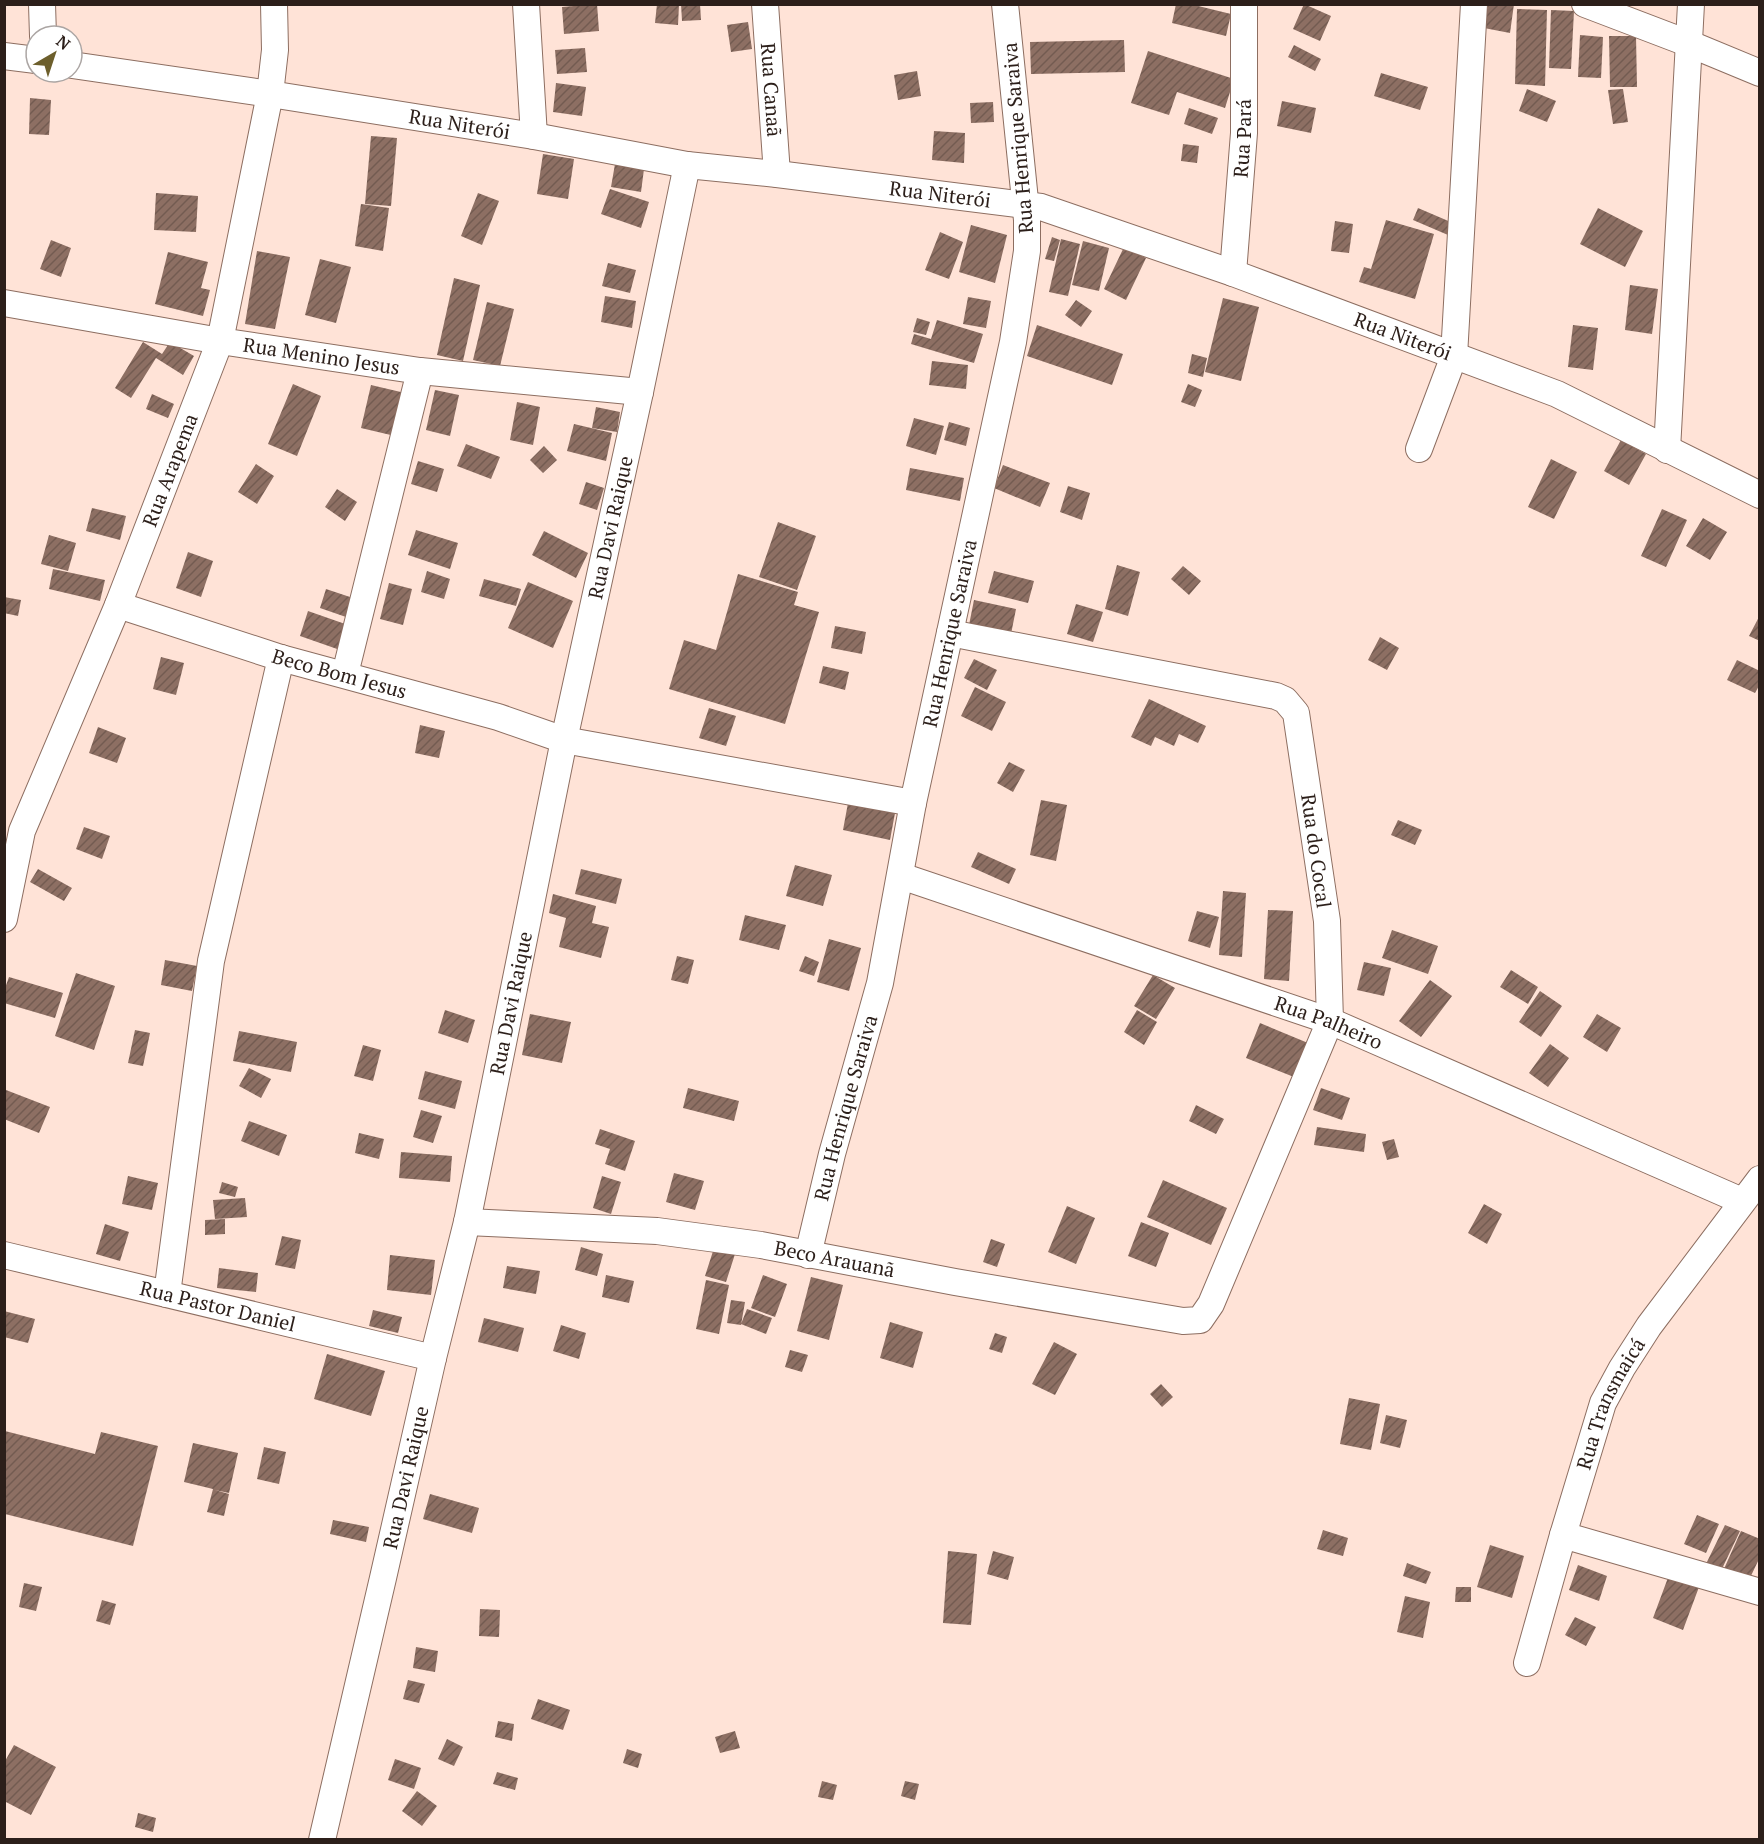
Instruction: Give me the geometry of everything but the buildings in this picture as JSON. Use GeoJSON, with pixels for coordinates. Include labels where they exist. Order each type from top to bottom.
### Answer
{"type":"FeatureCollection","features":[{"type":"Feature","properties":{"kind":"street"},"geometry":{"type":"LineString","coordinates":[[42,4],[43,24]]}},
{"type":"Feature","properties":{"kind":"street","name":"Rua Arapema"},"geometry":{"type":"LineString","coordinates":[[4,919],[22,831],[118,605],[220,341],[270,94],[275,50],[274,4]]}},
{"type":"Feature","properties":{"kind":"street"},"geometry":{"type":"LineString","coordinates":[[526,4],[534,136]]}},
{"type":"Feature","properties":{"kind":"street","name":"Rua Canaã"},"geometry":{"type":"LineString","coordinates":[[765,4],[777,174]]}},
{"type":"Feature","properties":{"kind":"street","name":"Rua Henrique Saraiva"},"geometry":{"type":"LineString","coordinates":[[808,1255],[832,1154],[880,984],[913,803],[1012,342],[1027,250],[1025,203],[1005,4]]}},
{"type":"Feature","properties":{"kind":"street","name":"Rua Pará"},"geometry":{"type":"LineString","coordinates":[[1233,273],[1244,133],[1244,4]]}},
{"type":"Feature","properties":{"kind":"street"},"geometry":{"type":"LineString","coordinates":[[1419,449],[1454,356],[1474,4]]}},
{"type":"Feature","properties":{"kind":"street"},"geometry":{"type":"LineString","coordinates":[[1585,4],[1760,73]]}},
{"type":"Feature","properties":{"kind":"street"},"geometry":{"type":"LineString","coordinates":[[1667,450],[1691,4]]}},
{"type":"Feature","properties":{"kind":"street"},"geometry":{"type":"LineString","coordinates":[[4,56],[24,58]]}},
{"type":"Feature","properties":{"kind":"street","name":"Rua Niterói"},"geometry":{"type":"LineString","coordinates":[[84,67],[534,136],[687,165],[1025,203],[1041,207],[1233,273],[1557,394],[1760,495]]}},
{"type":"Feature","properties":{"kind":"street","name":"Rua Davi Raique"},"geometry":{"type":"LineString","coordinates":[[322,1839],[433,1358],[467,1222],[564,740],[687,165]]}},
{"type":"Feature","properties":{"kind":"street","name":"Rua Menino Jesus"},"geometry":{"type":"LineString","coordinates":[[4,303],[220,341],[420,371],[640,392]]}},
{"type":"Feature","properties":{"kind":"street"},"geometry":{"type":"LineString","coordinates":[[345,674],[420,371]]}},
{"type":"Feature","properties":{"kind":"street","name":"Beco Bom Jesus"},"geometry":{"type":"LineString","coordinates":[[118,605],[281,658],[498,717],[564,740],[913,803]]}},
{"type":"Feature","properties":{"kind":"street","name":"Rua do Cocal"},"geometry":{"type":"LineString","coordinates":[[951,633],[1276,696],[1285,700],[1296,713],[1327,921],[1330,1021],[1211,1304],[1200,1320]]}},
{"type":"Feature","properties":{"kind":"street"},"geometry":{"type":"LineString","coordinates":[[167,1294],[211,961],[281,658]]}},
{"type":"Feature","properties":{"kind":"street","name":"Rua Palheiro"},"geometry":{"type":"LineString","coordinates":[[901,876],[1330,1021],[1742,1201]]}},
{"type":"Feature","properties":{"kind":"street","name":"Rua Transmaicá"},"geometry":{"type":"LineString","coordinates":[[1527,1663],[1603,1402],[1649,1326],[1760,1179]]}},
{"type":"Feature","properties":{"kind":"street","name":"Beco Arauanã"},"geometry":{"type":"LineString","coordinates":[[467,1222],[657,1231],[761,1245],[1183,1321],[1200,1320]]}},
{"type":"Feature","properties":{"kind":"street","name":"Rua Pastor Daniel"},"geometry":{"type":"LineString","coordinates":[[4,1255],[433,1358]]}},
{"type":"Feature","properties":{"kind":"street"},"geometry":{"type":"LineString","coordinates":[[1563,1535],[1760,1592]]}}]}
